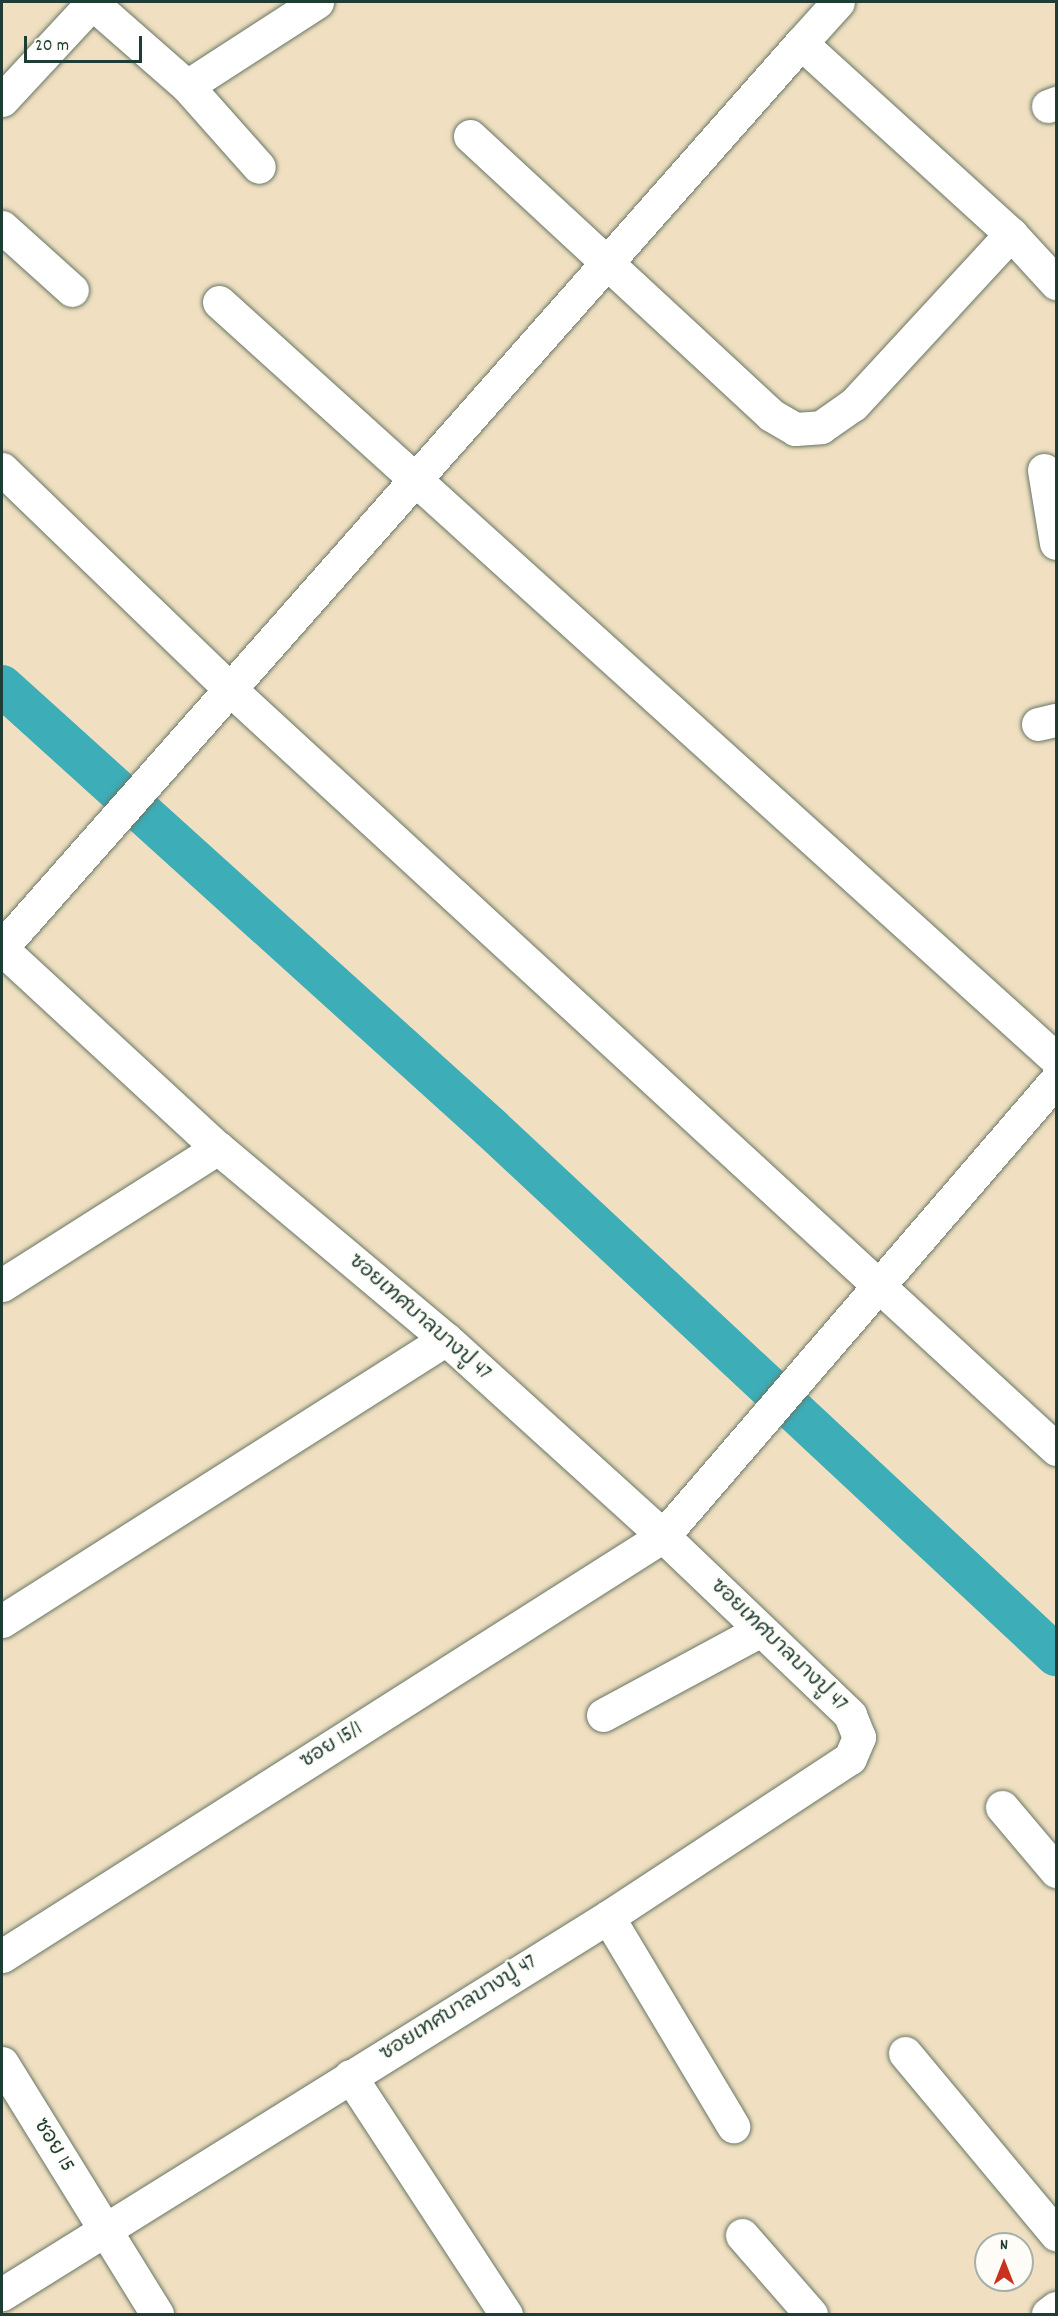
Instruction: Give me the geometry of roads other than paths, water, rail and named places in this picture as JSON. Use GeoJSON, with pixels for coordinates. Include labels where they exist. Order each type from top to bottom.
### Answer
{"type":"FeatureCollection","features":[{"type":"Feature","properties":{"kind":"street"},"geometry":{"type":"LineString","coordinates":[[2,100],[92,2],[187,86],[259,167]]}},
{"type":"Feature","properties":{"kind":"street"},"geometry":{"type":"LineString","coordinates":[[187,86],[317,2]]}},
{"type":"Feature","properties":{"kind":"street"},"geometry":{"type":"LineString","coordinates":[[2,948],[231,690],[415,477],[609,262],[838,2]]}},
{"type":"Feature","properties":{"kind":"street"},"geometry":{"type":"LineString","coordinates":[[801,43],[1011,234],[1056,283]]}},
{"type":"Feature","properties":{"kind":"street"},"geometry":{"type":"LineString","coordinates":[[470,136],[609,262],[771,415],[795,429],[821,428],[853,405],[1011,234]]}},
{"type":"Feature","properties":{"kind":"street"},"geometry":{"type":"LineString","coordinates":[[2,227],[72,290]]}},
{"type":"Feature","properties":{"kind":"street"},"geometry":{"type":"LineString","coordinates":[[219,302],[1056,1059]]}},
{"type":"Feature","properties":{"kind":"street"},"geometry":{"type":"LineString","coordinates":[[2,469],[231,690],[1056,1449]]}},
{"type":"Feature","properties":{"kind":"street"},"geometry":{"type":"LineString","coordinates":[[1044,471],[1056,543]]}},
{"type":"Feature","properties":{"kind":"street","name":"ซอยเทศบาลบางปู 47"},"geometry":{"type":"LineString","coordinates":[[2,948],[218,1148],[446,1339],[663,1536],[850,1714],[859,1737],[850,1758],[608,1917],[2,2294]]}},
{"type":"Feature","properties":{"kind":"street","name":"ซอย 15/1"},"geometry":{"type":"LineString","coordinates":[[2,1956],[663,1536],[880,1287],[1056,1080]]}},
{"type":"Feature","properties":{"kind":"street"},"geometry":{"type":"LineString","coordinates":[[2,1285],[218,1148]]}},
{"type":"Feature","properties":{"kind":"street"},"geometry":{"type":"LineString","coordinates":[[2,1621],[446,1339]]}},
{"type":"Feature","properties":{"kind":"street"},"geometry":{"type":"LineString","coordinates":[[603,1714],[761,1630]]}},
{"type":"Feature","properties":{"kind":"street"},"geometry":{"type":"LineString","coordinates":[[1002,1807],[1056,1871]]}},
{"type":"Feature","properties":{"kind":"street"},"geometry":{"type":"LineString","coordinates":[[608,1917],[733,2126]]}},
{"type":"Feature","properties":{"kind":"street"},"geometry":{"type":"LineString","coordinates":[[904,2053],[1056,2234]]}},
{"type":"Feature","properties":{"kind":"street","name":"ซอย 15"},"geometry":{"type":"LineString","coordinates":[[2,2063],[157,2314]]}},
{"type":"Feature","properties":{"kind":"street"},"geometry":{"type":"LineString","coordinates":[[350,2076],[506,2314]]}},
{"type":"Feature","properties":{"kind":"street"},"geometry":{"type":"LineString","coordinates":[[742,2235],[812,2314]]}},
{"type":"Feature","properties":{"kind":"street"},"geometry":{"type":"LineString","coordinates":[[1048,2314],[1056,2308]]}},
{"type":"Feature","properties":{"kind":"waterway"},"geometry":{"type":"LineString","coordinates":[[2,686],[491,1128],[1056,1655]]}}]}
